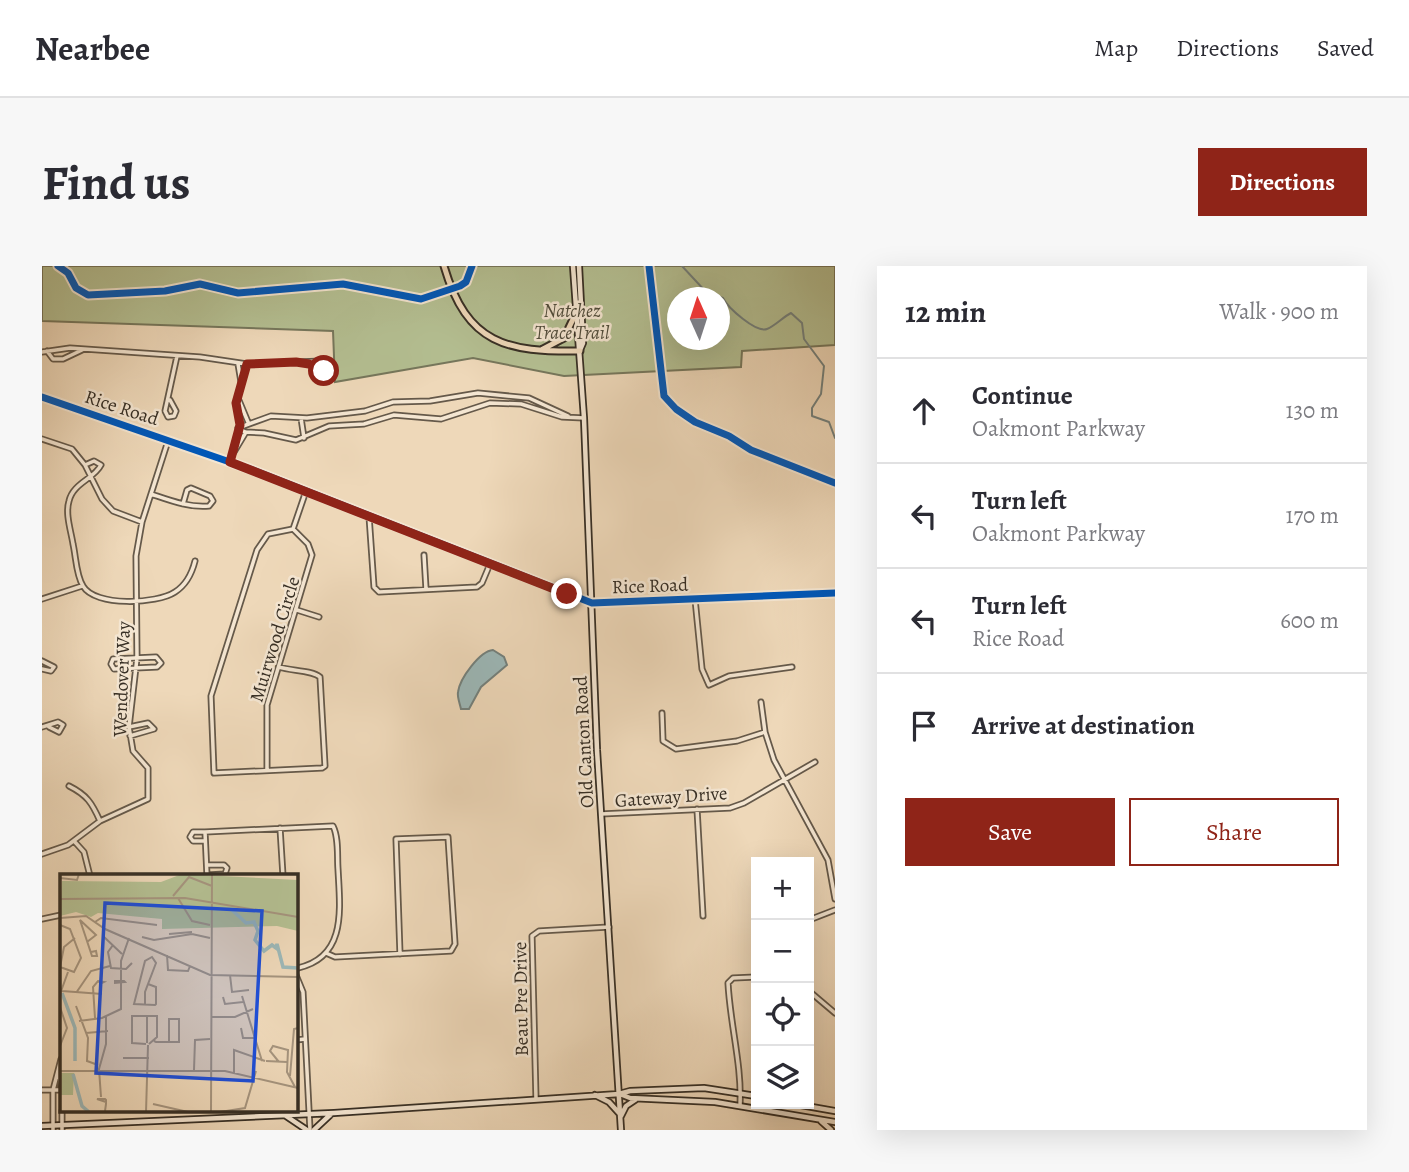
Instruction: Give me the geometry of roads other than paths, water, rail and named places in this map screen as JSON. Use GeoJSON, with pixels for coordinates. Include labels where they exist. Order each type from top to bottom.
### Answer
{"type":"FeatureCollection","features":[{"type":"Feature","properties":{"kind":"main road"},"geometry":{"type":"LineString","coordinates":[[446,266],[463,310],[482,331],[507,346],[532,352],[580,351]]}},
{"type":"Feature","properties":{"kind":"main road","name":"Old Canton Road"},"geometry":{"type":"LineString","coordinates":[[573,266],[584,418],[601,814],[621,1130]]}},
{"type":"Feature","properties":{"kind":"main road","name":"Old Canton Road"},"geometry":{"type":"LineString","coordinates":[[579,266],[583,343],[580,351]]}},
{"type":"Feature","properties":{"kind":"main road"},"geometry":{"type":"LineString","coordinates":[[532,352],[560,341],[575,315]]}},
{"type":"Feature","properties":{"kind":"main road","name":"Rice Road"},"geometry":{"type":"LineString","coordinates":[[42,397],[169,439],[592,603],[835,593]]}},
{"type":"Feature","properties":{"kind":"main road"},"geometry":{"type":"LineString","coordinates":[[42,1126],[62,1128],[334,1113],[694,1088],[751,1095]]}},
{"type":"Feature","properties":{"kind":"main road"},"geometry":{"type":"LineString","coordinates":[[619,1094],[740,1105],[835,1122]]}},
{"type":"Feature","properties":{"kind":"main road"},"geometry":{"type":"LineString","coordinates":[[594,1095],[609,1102],[620,1117],[628,1103],[641,1098]]}},
{"type":"Feature","properties":{"kind":"main road"},"geometry":{"type":"LineString","coordinates":[[814,1107],[835,1111]]}},
{"type":"Feature","properties":{"kind":"main road"},"geometry":{"type":"LineString","coordinates":[[286,1115],[310,1130],[334,1113]]}},
{"type":"Feature","properties":{"kind":"main road"},"geometry":{"type":"LineString","coordinates":[[817,1119],[831,1130]]}},
{"type":"Feature","properties":{"kind":"street"},"geometry":{"type":"LineString","coordinates":[[82,350],[59,360],[53,359],[45,351],[54,347],[177,356],[238,364],[309,364],[322,361],[327,366],[320,371],[309,364]]}},
{"type":"Feature","properties":{"kind":"street"},"geometry":{"type":"LineString","coordinates":[[170,400],[177,356]]}},
{"type":"Feature","properties":{"kind":"street"},"geometry":{"type":"LineString","coordinates":[[238,364],[241,382]]}},
{"type":"Feature","properties":{"kind":"street"},"geometry":{"type":"LineString","coordinates":[[234,452],[239,428],[236,407],[247,364]]}},
{"type":"Feature","properties":{"kind":"street"},"geometry":{"type":"LineString","coordinates":[[239,428],[248,422],[271,416],[301,418],[359,412],[382,405],[499,393],[531,399],[568,416]]}},
{"type":"Feature","properties":{"kind":"street"},"geometry":{"type":"LineString","coordinates":[[499,393],[499,402]]}},
{"type":"Feature","properties":{"kind":"street"},"geometry":{"type":"LineString","coordinates":[[238,398],[248,422]]}},
{"type":"Feature","properties":{"kind":"street"},"geometry":{"type":"LineString","coordinates":[[528,406],[531,399]]}},
{"type":"Feature","properties":{"kind":"street"},"geometry":{"type":"LineString","coordinates":[[239,428],[246,432],[264,432],[287,440],[304,438],[329,426],[364,424],[386,416],[441,419],[476,405],[499,402],[584,418]]}},
{"type":"Feature","properties":{"kind":"street"},"geometry":{"type":"LineString","coordinates":[[382,405],[386,416]]}},
{"type":"Feature","properties":{"kind":"street"},"geometry":{"type":"LineString","coordinates":[[301,418],[304,438]]}},
{"type":"Feature","properties":{"kind":"street"},"geometry":{"type":"LineString","coordinates":[[230,462],[246,432]]}},
{"type":"Feature","properties":{"kind":"street"},"geometry":{"type":"LineString","coordinates":[[42,439],[72,449],[113,511],[142,522]]}},
{"type":"Feature","properties":{"kind":"street","name":"Wendover Way"},"geometry":{"type":"LineString","coordinates":[[42,854],[56,851],[100,821],[148,799],[148,768],[132,751],[129,727],[137,658],[136,555],[142,522],[169,439]]}},
{"type":"Feature","properties":{"kind":"street"},"geometry":{"type":"LineString","coordinates":[[85,465],[94,461],[101,465],[80,484],[69,501],[71,534],[82,586],[100,600],[137,600],[174,593],[184,583],[195,561]]}},
{"type":"Feature","properties":{"kind":"street"},"geometry":{"type":"LineString","coordinates":[[151,494],[183,504],[200,507],[209,506],[213,501],[210,496],[191,488],[187,490],[183,504]]}},
{"type":"Feature","properties":{"kind":"street"},"geometry":{"type":"LineString","coordinates":[[279,667],[313,673],[320,677],[327,762],[321,768],[214,773],[210,708],[262,539],[274,532],[293,529],[306,491]]}},
{"type":"Feature","properties":{"kind":"street"},"geometry":{"type":"LineString","coordinates":[[369,516],[374,587],[379,592],[477,587],[482,583],[490,564]]}},
{"type":"Feature","properties":{"kind":"street","name":"Muirwood Circle"},"geometry":{"type":"LineString","coordinates":[[267,770],[267,705],[298,610],[312,555],[308,544],[293,529]]}},
{"type":"Feature","properties":{"kind":"street"},"geometry":{"type":"LineString","coordinates":[[424,555],[426,589]]}},
{"type":"Feature","properties":{"kind":"street"},"geometry":{"type":"LineString","coordinates":[[42,599],[82,586]]}},
{"type":"Feature","properties":{"kind":"street"},"geometry":{"type":"LineString","coordinates":[[695,599],[702,668],[709,685],[729,676],[792,667]]}},
{"type":"Feature","properties":{"kind":"street"},"geometry":{"type":"LineString","coordinates":[[298,610],[319,617]]}},
{"type":"Feature","properties":{"kind":"street"},"geometry":{"type":"LineString","coordinates":[[156,657],[161,663],[157,667],[114,670],[111,662],[113,659],[137,658],[156,657]]}},
{"type":"Feature","properties":{"kind":"street"},"geometry":{"type":"LineString","coordinates":[[42,661],[54,667],[51,671],[42,669]]}},
{"type":"Feature","properties":{"kind":"street"},"geometry":{"type":"LineString","coordinates":[[761,702],[765,732],[783,782],[828,860],[835,899]]}},
{"type":"Feature","properties":{"kind":"street"},"geometry":{"type":"LineString","coordinates":[[662,713],[663,741],[676,749],[715,745],[765,732]]}},
{"type":"Feature","properties":{"kind":"street"},"geometry":{"type":"LineString","coordinates":[[129,727],[148,723],[153,729],[131,736]]}},
{"type":"Feature","properties":{"kind":"street"},"geometry":{"type":"LineString","coordinates":[[42,727],[49,727]]}},
{"type":"Feature","properties":{"kind":"street","name":"Gateway Drive"},"geometry":{"type":"LineString","coordinates":[[601,814],[730,808],[783,782],[815,762]]}},
{"type":"Feature","properties":{"kind":"street"},"geometry":{"type":"LineString","coordinates":[[69,786],[84,794],[100,821]]}},
{"type":"Feature","properties":{"kind":"street"},"geometry":{"type":"LineString","coordinates":[[697,809],[703,916]]}},
{"type":"Feature","properties":{"kind":"street"},"geometry":{"type":"LineString","coordinates":[[205,841],[193,841],[190,837],[193,832],[329,825],[335,831],[340,919],[336,937],[326,953],[298,966]]}},
{"type":"Feature","properties":{"kind":"street"},"geometry":{"type":"LineString","coordinates":[[280,828],[283,874]]}},
{"type":"Feature","properties":{"kind":"street"},"geometry":{"type":"LineString","coordinates":[[205,832],[207,874]]}},
{"type":"Feature","properties":{"kind":"street"},"geometry":{"type":"LineString","coordinates":[[326,953],[335,957],[400,954],[454,949],[447,837],[396,839],[400,954]]}},
{"type":"Feature","properties":{"kind":"street"},"geometry":{"type":"LineString","coordinates":[[74,840],[84,852],[90,874]]}},
{"type":"Feature","properties":{"kind":"street"},"geometry":{"type":"LineString","coordinates":[[207,865],[224,864],[227,868],[224,874]]}},
{"type":"Feature","properties":{"kind":"street"},"geometry":{"type":"LineString","coordinates":[[814,918],[835,910]]}},
{"type":"Feature","properties":{"kind":"street"},"geometry":{"type":"LineString","coordinates":[[42,919],[60,915]]}},
{"type":"Feature","properties":{"kind":"street","name":"Beau Pre Drive"},"geometry":{"type":"LineString","coordinates":[[536,1099],[532,936],[539,931],[609,927]]}},
{"type":"Feature","properties":{"kind":"street"},"geometry":{"type":"LineString","coordinates":[[740,1105],[728,982],[733,978],[751,977]]}},
{"type":"Feature","properties":{"kind":"street"},"geometry":{"type":"LineString","coordinates":[[298,979],[303,992],[310,1130]]}},
{"type":"Feature","properties":{"kind":"street"},"geometry":{"type":"LineString","coordinates":[[814,994],[835,1013]]}},
{"type":"Feature","properties":{"kind":"street"},"geometry":{"type":"LineString","coordinates":[[298,1040],[305,1040]]}},
{"type":"Feature","properties":{"kind":"street"},"geometry":{"type":"LineString","coordinates":[[53,1128],[53,1090],[60,1066]]}},
{"type":"Feature","properties":{"kind":"street"},"geometry":{"type":"LineString","coordinates":[[59,1073],[60,1081]]}},
{"type":"Feature","properties":{"kind":"street"},"geometry":{"type":"LineString","coordinates":[[42,1090],[60,1089]]}},
{"type":"Feature","properties":{"kind":"water"},"geometry":{"type":"Polygon","coordinates":[[[493,650],[504,657],[507,665],[481,687],[469,709],[461,709],[458,694],[462,680],[482,655],[493,650]]]}},
{"type":"Feature","properties":{"kind":"waterway"},"geometry":{"type":"LineString","coordinates":[[682,266],[707,293],[723,298],[736,313],[756,327],[767,329],[791,313],[802,323],[804,339],[824,366],[821,394],[812,408],[812,416],[829,422],[835,438]]}},
{"type":"Feature","properties":{"kind":"park label","name":"Natchez Trace Trail"},"geometry":{"type":"Point","coordinates":[572,321]}}]}
